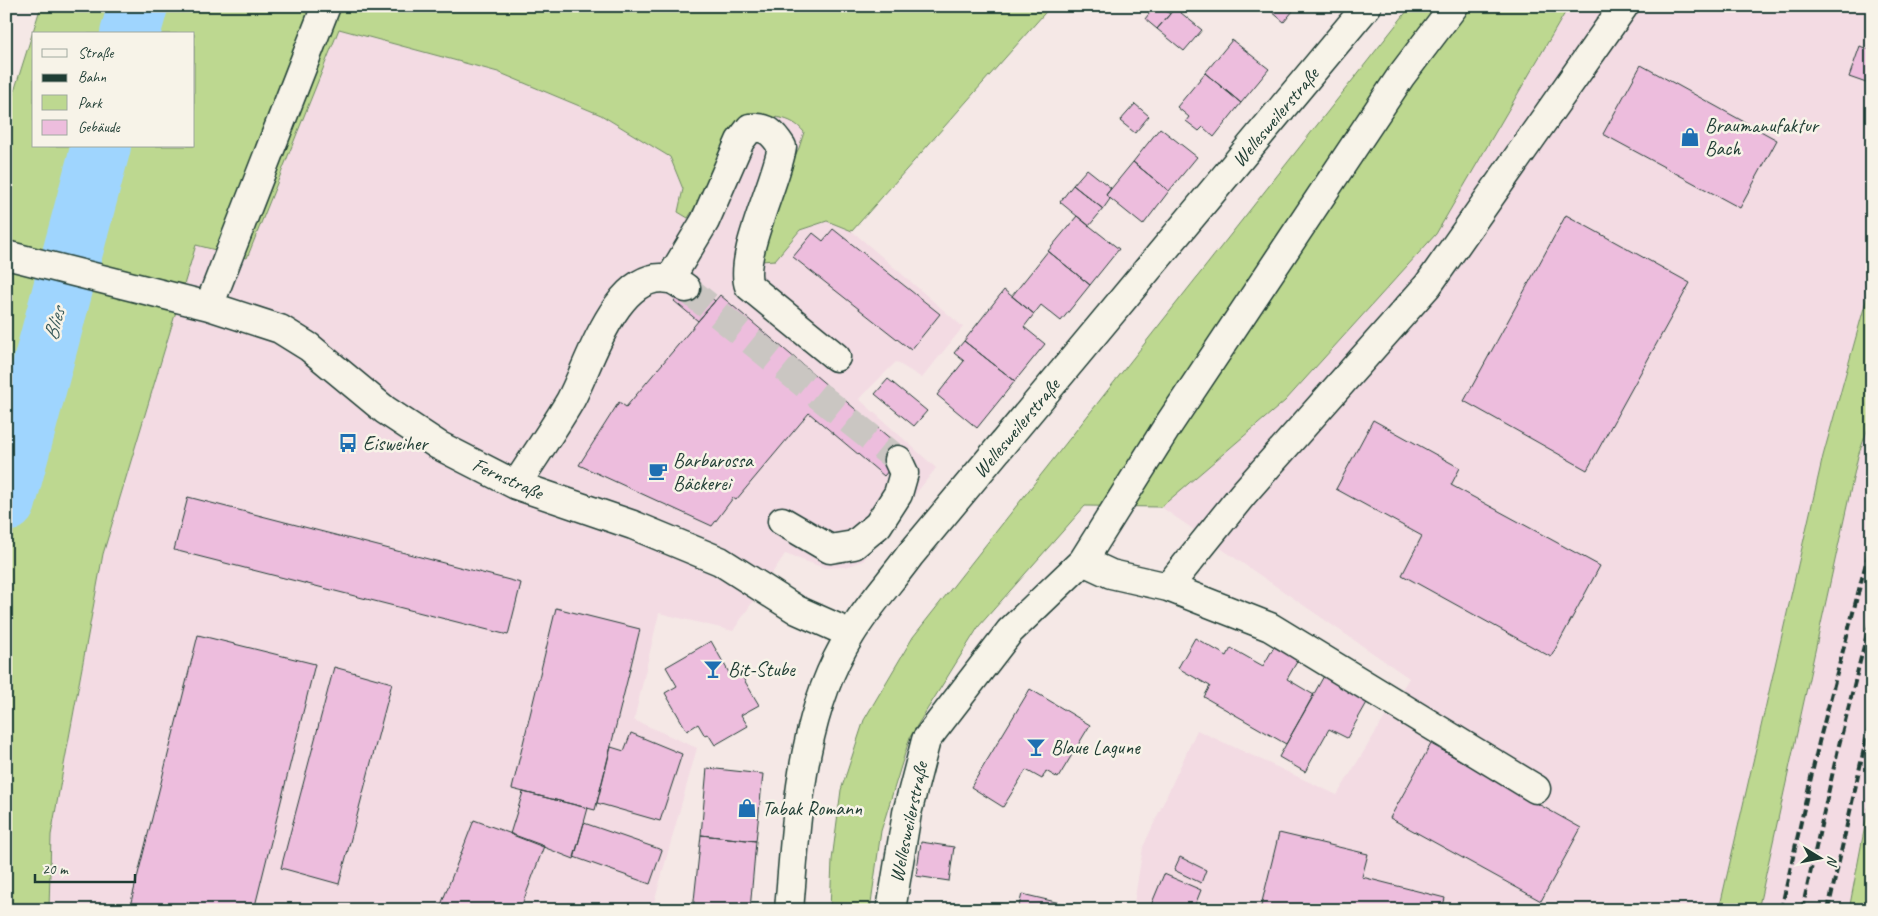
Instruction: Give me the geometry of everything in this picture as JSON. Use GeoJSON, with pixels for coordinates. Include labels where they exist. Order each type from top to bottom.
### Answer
{"type":"FeatureCollection","features":[{"type":"Feature","properties":{"kind":"street"},"geometry":{"type":"LineString","coordinates":[[210,306],[326,6]]}},
{"type":"Feature","properties":{"kind":"street","name":"Wellesweilerstraße"},"geometry":{"type":"LineString","coordinates":[[789,910],[798,804],[809,743],[817,709],[832,670],[851,634],[910,555],[1367,6]]}},
{"type":"Feature","properties":{"kind":"street","name":"Wellesweilerstraße"},"geometry":{"type":"LineString","coordinates":[[891,910],[907,813],[926,740],[1010,631],[1083,561],[1167,427],[1400,76],[1454,6]]}},
{"type":"Feature","properties":{"kind":"street"},"geometry":{"type":"LineString","coordinates":[[1168,587],[1243,494],[1428,285],[1624,6]]}},
{"type":"Feature","properties":{"kind":"street"},"geometry":{"type":"LineString","coordinates":[[516,485],[571,400],[606,322],[634,289],[654,278],[678,283],[740,141],[750,128],[761,127],[773,133],[782,147],[780,161],[753,237],[746,279],[749,286],[836,357]]}},
{"type":"Feature","properties":{"kind":"street","name":"Fernstraße"},"geometry":{"type":"LineString","coordinates":[[6,255],[210,306],[280,329],[309,347],[385,410],[438,445],[516,485],[677,542],[720,561],[797,610],[851,634]]}},
{"type":"Feature","properties":{"kind":"street"},"geometry":{"type":"LineString","coordinates":[[782,521],[830,549],[854,546],[878,525],[898,494],[904,473],[898,460]]}},
{"type":"Feature","properties":{"kind":"street"},"geometry":{"type":"LineString","coordinates":[[1083,561],[1112,574],[1168,587],[1270,627],[1536,789]]}},
{"type":"Feature","properties":{"kind":"shaded area"},"geometry":{"type":"Polygon","coordinates":[[[1569,6],[1872,6],[1872,279],[1823,456],[1719,910],[1133,910],[1143,847],[1197,730],[1337,795],[1409,678],[1161,507],[1285,401],[1436,234],[1569,6]]]}},
{"type":"Feature","properties":{"kind":"shaded area"},"geometry":{"type":"Polygon","coordinates":[[[339,29],[498,72],[601,115],[670,157],[683,189],[678,212],[688,218],[753,116],[777,117],[797,122],[805,131],[799,148],[779,186],[775,260],[800,230],[827,221],[852,231],[963,327],[922,378],[896,362],[859,399],[936,468],[863,561],[846,567],[825,568],[785,554],[733,631],[659,613],[634,720],[697,748],[652,910],[49,910],[51,835],[103,554],[196,244],[247,258],[339,29]]]}},
{"type":"Feature","properties":{"kind":"shaded area"},"geometry":{"type":"Polygon","coordinates":[[[1872,417],[1872,794],[1849,910],[1758,910],[1858,456],[1872,417]]]}},
{"type":"Feature","properties":{"kind":"green space"},"geometry":{"type":"Polygon","coordinates":[[[41,6],[1051,6],[852,231],[827,221],[800,230],[775,260],[761,261],[779,186],[799,148],[804,132],[793,122],[781,118],[752,116],[688,218],[678,212],[683,189],[670,157],[601,115],[498,72],[339,29],[247,258],[196,245],[103,554],[51,835],[49,910],[6,910],[6,117],[32,35],[32,148],[195,148],[195,32],[33,32],[41,6]]]}},
{"type":"Feature","properties":{"kind":"green space"},"geometry":{"type":"Polygon","coordinates":[[[1411,6],[1569,6],[1436,234],[1285,401],[1161,507],[1085,506],[979,626],[910,737],[881,831],[870,910],[830,910],[832,860],[841,790],[864,720],[913,637],[1411,6]]]}},
{"type":"Feature","properties":{"kind":"green space"},"geometry":{"type":"Polygon","coordinates":[[[1872,279],[1872,417],[1858,456],[1758,910],[1719,910],[1823,456],[1872,279]]]}},
{"type":"Feature","properties":{"kind":"green space"},"geometry":{"type":"Polygon","coordinates":[[[1872,794],[1872,910],[1849,910],[1870,799],[1872,794]]]}},
{"type":"Feature","properties":{"kind":"building"},"geometry":{"type":"Polygon","coordinates":[[[1155,6],[1160,6],[1170,14],[1157,29],[1145,19],[1155,6]]]}},
{"type":"Feature","properties":{"kind":"building"},"geometry":{"type":"Polygon","coordinates":[[[1265,6],[1297,6],[1284,22],[1265,6]]]}},
{"type":"Feature","properties":{"kind":"building"},"geometry":{"type":"Polygon","coordinates":[[[1175,8],[1202,30],[1184,51],[1157,29],[1175,8]]]}},
{"type":"Feature","properties":{"kind":"building"},"geometry":{"type":"Polygon","coordinates":[[[1232,40],[1269,69],[1241,103],[1205,73],[1232,40]]]}},
{"type":"Feature","properties":{"kind":"building"},"geometry":{"type":"Polygon","coordinates":[[[1860,46],[1872,51],[1872,85],[1849,77],[1860,46]]]}},
{"type":"Feature","properties":{"kind":"building","name":"Braumanufaktur Bach"},"geometry":{"type":"Polygon","coordinates":[[[1641,65],[1777,140],[1740,208],[1603,134],[1641,65]]]}},
{"type":"Feature","properties":{"kind":"building"},"geometry":{"type":"Polygon","coordinates":[[[1205,73],[1241,103],[1214,137],[1203,127],[1199,131],[1186,121],[1189,117],[1177,107],[1205,73]]]}},
{"type":"Feature","properties":{"kind":"building"},"geometry":{"type":"Polygon","coordinates":[[[1135,104],[1149,116],[1135,133],[1120,121],[1135,104]]]}},
{"type":"Feature","properties":{"kind":"building"},"geometry":{"type":"Polygon","coordinates":[[[1160,128],[1197,157],[1169,191],[1133,162],[1160,128]]]}},
{"type":"Feature","properties":{"kind":"building"},"geometry":{"type":"Polygon","coordinates":[[[1133,162],[1169,191],[1143,225],[1106,195],[1133,162]]]}},
{"type":"Feature","properties":{"kind":"building"},"geometry":{"type":"Polygon","coordinates":[[[1087,169],[1111,188],[1106,195],[1110,199],[1103,209],[1073,185],[1087,169]]]}},
{"type":"Feature","properties":{"kind":"building"},"geometry":{"type":"Polygon","coordinates":[[[1073,185],[1103,209],[1089,226],[1060,202],[1073,185]]]}},
{"type":"Feature","properties":{"kind":"building"},"geometry":{"type":"Polygon","coordinates":[[[1566,215],[1690,283],[1587,470],[1464,401],[1566,215]]]}},
{"type":"Feature","properties":{"kind":"building"},"geometry":{"type":"Polygon","coordinates":[[[1077,216],[1119,249],[1090,285],[1048,251],[1077,216]]]}},
{"type":"Feature","properties":{"kind":"building"},"geometry":{"type":"Polygon","coordinates":[[[833,229],[940,314],[911,350],[793,257],[813,233],[823,241],[833,229]]]}},
{"type":"Feature","properties":{"kind":"building"},"geometry":{"type":"Polygon","coordinates":[[[1048,251],[1090,285],[1061,321],[1041,305],[1034,314],[1012,296],[1048,251]]]}},
{"type":"Feature","properties":{"kind":"building"},"geometry":{"type":"Polygon","coordinates":[[[691,281],[715,301],[698,321],[674,301],[691,281]]]}},
{"type":"Feature","properties":{"kind":"building"},"geometry":{"type":"Polygon","coordinates":[[[1004,290],[1034,314],[1024,327],[1045,344],[1015,381],[964,341],[1004,290]]]}},
{"type":"Feature","properties":{"kind":"building"},"geometry":{"type":"Polygon","coordinates":[[[720,295],[905,451],[884,476],[809,413],[736,500],[733,498],[712,526],[579,465],[619,402],[626,407],[720,295]]]}},
{"type":"Feature","properties":{"kind":"building"},"geometry":{"type":"Polygon","coordinates":[[[964,341],[1015,381],[977,428],[937,395],[964,361],[954,353],[964,341]]]}},
{"type":"Feature","properties":{"kind":"building"},"geometry":{"type":"Polygon","coordinates":[[[888,379],[927,411],[914,426],[875,394],[888,379]]]}},
{"type":"Feature","properties":{"kind":"building"},"geometry":{"type":"Polygon","coordinates":[[[1373,420],[1460,468],[1451,485],[1600,566],[1551,657],[1402,575],[1422,536],[1336,489],[1373,420]]]}},
{"type":"Feature","properties":{"kind":"building"},"geometry":{"type":"Polygon","coordinates":[[[188,497],[521,583],[508,635],[174,550],[188,497]]]}},
{"type":"Feature","properties":{"kind":"building"},"geometry":{"type":"Polygon","coordinates":[[[556,608],[640,629],[595,810],[512,789],[556,608]]]}},
{"type":"Feature","properties":{"kind":"building"},"geometry":{"type":"Polygon","coordinates":[[[198,635],[315,664],[254,910],[129,910],[198,635]]]}},
{"type":"Feature","properties":{"kind":"building"},"geometry":{"type":"Polygon","coordinates":[[[1195,638],[1227,656],[1231,648],[1263,666],[1274,647],[1298,660],[1287,679],[1314,695],[1286,744],[1204,697],[1210,686],[1178,668],[1195,638]]]}},
{"type":"Feature","properties":{"kind":"building"},"geometry":{"type":"Polygon","coordinates":[[[711,641],[732,678],[740,673],[759,705],[741,715],[748,726],[715,745],[708,734],[705,736],[698,724],[687,731],[665,693],[677,686],[666,667],[711,641]]]}},
{"type":"Feature","properties":{"kind":"building"},"geometry":{"type":"Polygon","coordinates":[[[334,667],[392,683],[339,884],[281,868],[334,667]]]}},
{"type":"Feature","properties":{"kind":"building"},"geometry":{"type":"Polygon","coordinates":[[[1325,674],[1369,699],[1347,738],[1329,729],[1305,772],[1279,757],[1325,674]]]}},
{"type":"Feature","properties":{"kind":"building","name":"Blaue Lagune"},"geometry":{"type":"Polygon","coordinates":[[[1030,689],[1090,725],[1058,778],[1046,771],[1042,779],[1026,770],[1003,807],[971,787],[1030,689]]]}},
{"type":"Feature","properties":{"kind":"building"},"geometry":{"type":"Polygon","coordinates":[[[631,733],[682,754],[660,821],[597,803],[611,747],[624,751],[631,733]]]}},
{"type":"Feature","properties":{"kind":"building"},"geometry":{"type":"Polygon","coordinates":[[[1431,744],[1581,828],[1541,901],[1390,818],[1431,744]]]}},
{"type":"Feature","properties":{"kind":"building"},"geometry":{"type":"Polygon","coordinates":[[[707,768],[763,774],[756,841],[701,835],[707,768]]]}},
{"type":"Feature","properties":{"kind":"building"},"geometry":{"type":"Polygon","coordinates":[[[523,792],[588,808],[574,859],[510,834],[523,792]]]}},
{"type":"Feature","properties":{"kind":"building"},"geometry":{"type":"Polygon","coordinates":[[[474,820],[544,846],[520,910],[439,910],[474,820]]]}},
{"type":"Feature","properties":{"kind":"building"},"geometry":{"type":"Polygon","coordinates":[[[584,823],[662,850],[650,884],[574,857],[584,823]]]}},
{"type":"Feature","properties":{"kind":"building"},"geometry":{"type":"Polygon","coordinates":[[[1279,833],[1368,854],[1362,877],[1445,898],[1442,910],[1260,910],[1279,833]]]}},
{"type":"Feature","properties":{"kind":"building"},"geometry":{"type":"Polygon","coordinates":[[[701,835],[756,841],[750,910],[693,910],[701,835]]]}},
{"type":"Feature","properties":{"kind":"building"},"geometry":{"type":"Polygon","coordinates":[[[921,842],[954,847],[949,881],[916,876],[921,842]]]}},
{"type":"Feature","properties":{"kind":"building"},"geometry":{"type":"Polygon","coordinates":[[[1180,857],[1206,870],[1201,883],[1174,870],[1180,857]]]}},
{"type":"Feature","properties":{"kind":"building"},"geometry":{"type":"Polygon","coordinates":[[[1164,874],[1201,890],[1193,910],[1149,910],[1164,874]]]}},
{"type":"Feature","properties":{"kind":"building"},"geometry":{"type":"Polygon","coordinates":[[[1022,894],[1077,907],[1076,910],[1018,910],[1022,894]]]}},
{"type":"Feature","properties":{"kind":"waterway","name":"Blies"},"geometry":{"type":"LineString","coordinates":[[131,32],[138,6]]}},
{"type":"Feature","properties":{"kind":"waterway","name":"Blies"},"geometry":{"type":"LineString","coordinates":[[6,502],[100,148]]}},
{"type":"Feature","properties":{"kind":"tunnel"},"geometry":{"type":"LineString","coordinates":[[686,288],[898,460]]}},
{"type":"Feature","properties":{"kind":"railway"},"geometry":{"type":"LineString","coordinates":[[1781,910],[1819,742],[1872,540]]}},
{"type":"Feature","properties":{"kind":"railway"},"geometry":{"type":"LineString","coordinates":[[1802,910],[1838,749],[1872,614]]}},
{"type":"Feature","properties":{"kind":"railway"},"geometry":{"type":"LineString","coordinates":[[1828,910],[1872,713]]}},
{"type":"Feature","properties":{"kind":"place","name":"Braumanufaktur Bach"},"geometry":{"type":"Point","coordinates":[1690,137]}},
{"type":"Feature","properties":{"kind":"place","name":"Eisweiher"},"geometry":{"type":"Point","coordinates":[348,443]}},
{"type":"Feature","properties":{"kind":"place","name":"Barbarossa Bäckerei"},"geometry":{"type":"Point","coordinates":[658,471]}},
{"type":"Feature","properties":{"kind":"place","name":"Bit-Stube"},"geometry":{"type":"Point","coordinates":[713,669]}},
{"type":"Feature","properties":{"kind":"place","name":"Blaue Lagune"},"geometry":{"type":"Point","coordinates":[1036,747]}},
{"type":"Feature","properties":{"kind":"place","name":"Tabak Romann"},"geometry":{"type":"Point","coordinates":[747,808]}}]}
